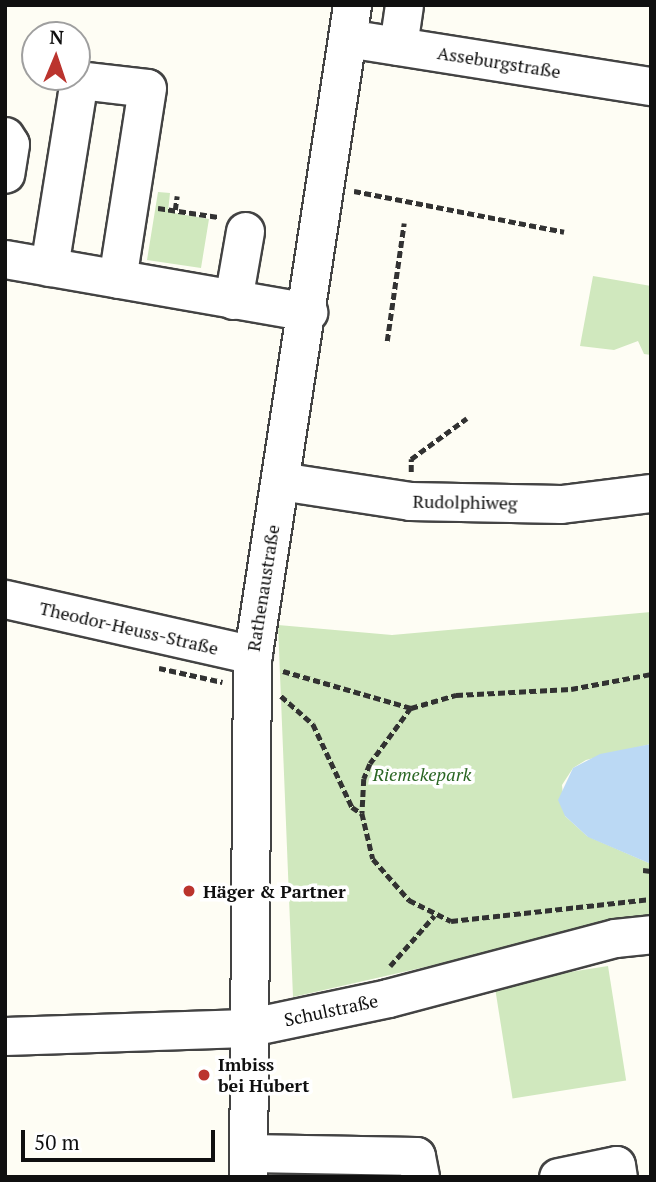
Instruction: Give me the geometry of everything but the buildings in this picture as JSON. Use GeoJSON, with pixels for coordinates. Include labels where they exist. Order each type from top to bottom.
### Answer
{"type":"FeatureCollection","features":[{"type":"Feature","properties":{"kind":"street"},"geometry":{"type":"LineString","coordinates":[[398,46],[404,5]]}},
{"type":"Feature","properties":{"kind":"street","name":"Asseburgstraße"},"geometry":{"type":"LineString","coordinates":[[349,22],[398,46],[651,86]]}},
{"type":"Feature","properties":{"kind":"street","name":"Rathenaustraße"},"geometry":{"type":"LineString","coordinates":[[260,1161],[247,1028],[251,667],[308,312],[349,22]]}},
{"type":"Feature","properties":{"kind":"street"},"geometry":{"type":"LineString","coordinates":[[48,267],[79,80],[147,88],[117,279]]}},
{"type":"Feature","properties":{"kind":"street"},"geometry":{"type":"LineString","coordinates":[[5,136],[10,144],[5,174]]}},
{"type":"Feature","properties":{"kind":"street"},"geometry":{"type":"LineString","coordinates":[[233,300],[245,231]]}},
{"type":"Feature","properties":{"kind":"street"},"geometry":{"type":"LineString","coordinates":[[5,259],[308,312]]}},
{"type":"Feature","properties":{"kind":"street","name":"Rudolphiweg"},"geometry":{"type":"LineString","coordinates":[[280,481],[410,501],[561,505],[651,493]]}},
{"type":"Feature","properties":{"kind":"street","name":"Theodor-Heuss-Straße"},"geometry":{"type":"LineString","coordinates":[[5,599],[251,667]]}},
{"type":"Feature","properties":{"kind":"street","name":"Schulstraße"},"geometry":{"type":"LineString","coordinates":[[5,1036],[247,1028],[388,998],[615,939],[651,934]]}},
{"type":"Feature","properties":{"kind":"street"},"geometry":{"type":"LineString","coordinates":[[260,1161],[416,1156],[420,1177]]}},
{"type":"Feature","properties":{"kind":"street"},"geometry":{"type":"LineString","coordinates":[[558,1177],[616,1165],[618,1177]]}},
{"type":"Feature","properties":{"kind":"path"},"geometry":{"type":"LineString","coordinates":[[326,185],[564,232]]}},
{"type":"Feature","properties":{"kind":"path"},"geometry":{"type":"LineString","coordinates":[[175,210],[177,196]]}},
{"type":"Feature","properties":{"kind":"path"},"geometry":{"type":"LineString","coordinates":[[129,203],[246,222],[245,231]]}},
{"type":"Feature","properties":{"kind":"path"},"geometry":{"type":"LineString","coordinates":[[387,341],[404,223]]}},
{"type":"Feature","properties":{"kind":"path"},"geometry":{"type":"LineString","coordinates":[[410,501],[411,459],[467,418]]}},
{"type":"Feature","properties":{"kind":"path"},"geometry":{"type":"LineString","coordinates":[[251,667],[411,708],[456,695],[571,689],[651,674]]}},
{"type":"Feature","properties":{"kind":"path"},"geometry":{"type":"LineString","coordinates":[[251,667],[273,691],[301,709],[313,724],[352,807],[362,813]]}},
{"type":"Feature","properties":{"kind":"path"},"geometry":{"type":"LineString","coordinates":[[411,708],[370,764],[364,779],[362,813],[373,859],[399,891],[433,916],[472,919],[651,899]]}},
{"type":"Feature","properties":{"kind":"path"},"geometry":{"type":"LineString","coordinates":[[643,870],[651,872]]}},
{"type":"Feature","properties":{"kind":"path"},"geometry":{"type":"LineString","coordinates":[[388,998],[383,974],[433,916]]}},
{"type":"Feature","properties":{"kind":"green space"},"geometry":{"type":"Polygon","coordinates":[[[158,192],[170,193],[168,212],[209,219],[201,268],[147,260],[158,192]]]}},
{"type":"Feature","properties":{"kind":"green space"},"geometry":{"type":"Polygon","coordinates":[[[593,276],[651,286],[651,355],[644,354],[638,341],[614,350],[580,346],[593,276]]]}},
{"type":"Feature","properties":{"kind":"green space","name":"Riemekepark"},"geometry":{"type":"Polygon","coordinates":[[[651,612],[651,744],[586,760],[573,768],[562,785],[565,816],[587,836],[651,864],[651,922],[606,926],[293,997],[278,625],[392,635],[651,612]]]}},
{"type":"Feature","properties":{"kind":"green space"},"geometry":{"type":"Polygon","coordinates":[[[608,966],[626,1081],[513,1099],[494,984],[608,966]]]}},
{"type":"Feature","properties":{"kind":"water"},"geometry":{"type":"Polygon","coordinates":[[[651,744],[651,864],[588,837],[565,816],[558,800],[573,768],[600,754],[651,744]]]}},
{"type":"Feature","properties":{"kind":"place","name":"Häger & Partner"},"geometry":{"type":"Point","coordinates":[189,891]}},
{"type":"Feature","properties":{"kind":"place","name":"Imbiss bei Hubert"},"geometry":{"type":"Point","coordinates":[204,1075]}}]}
